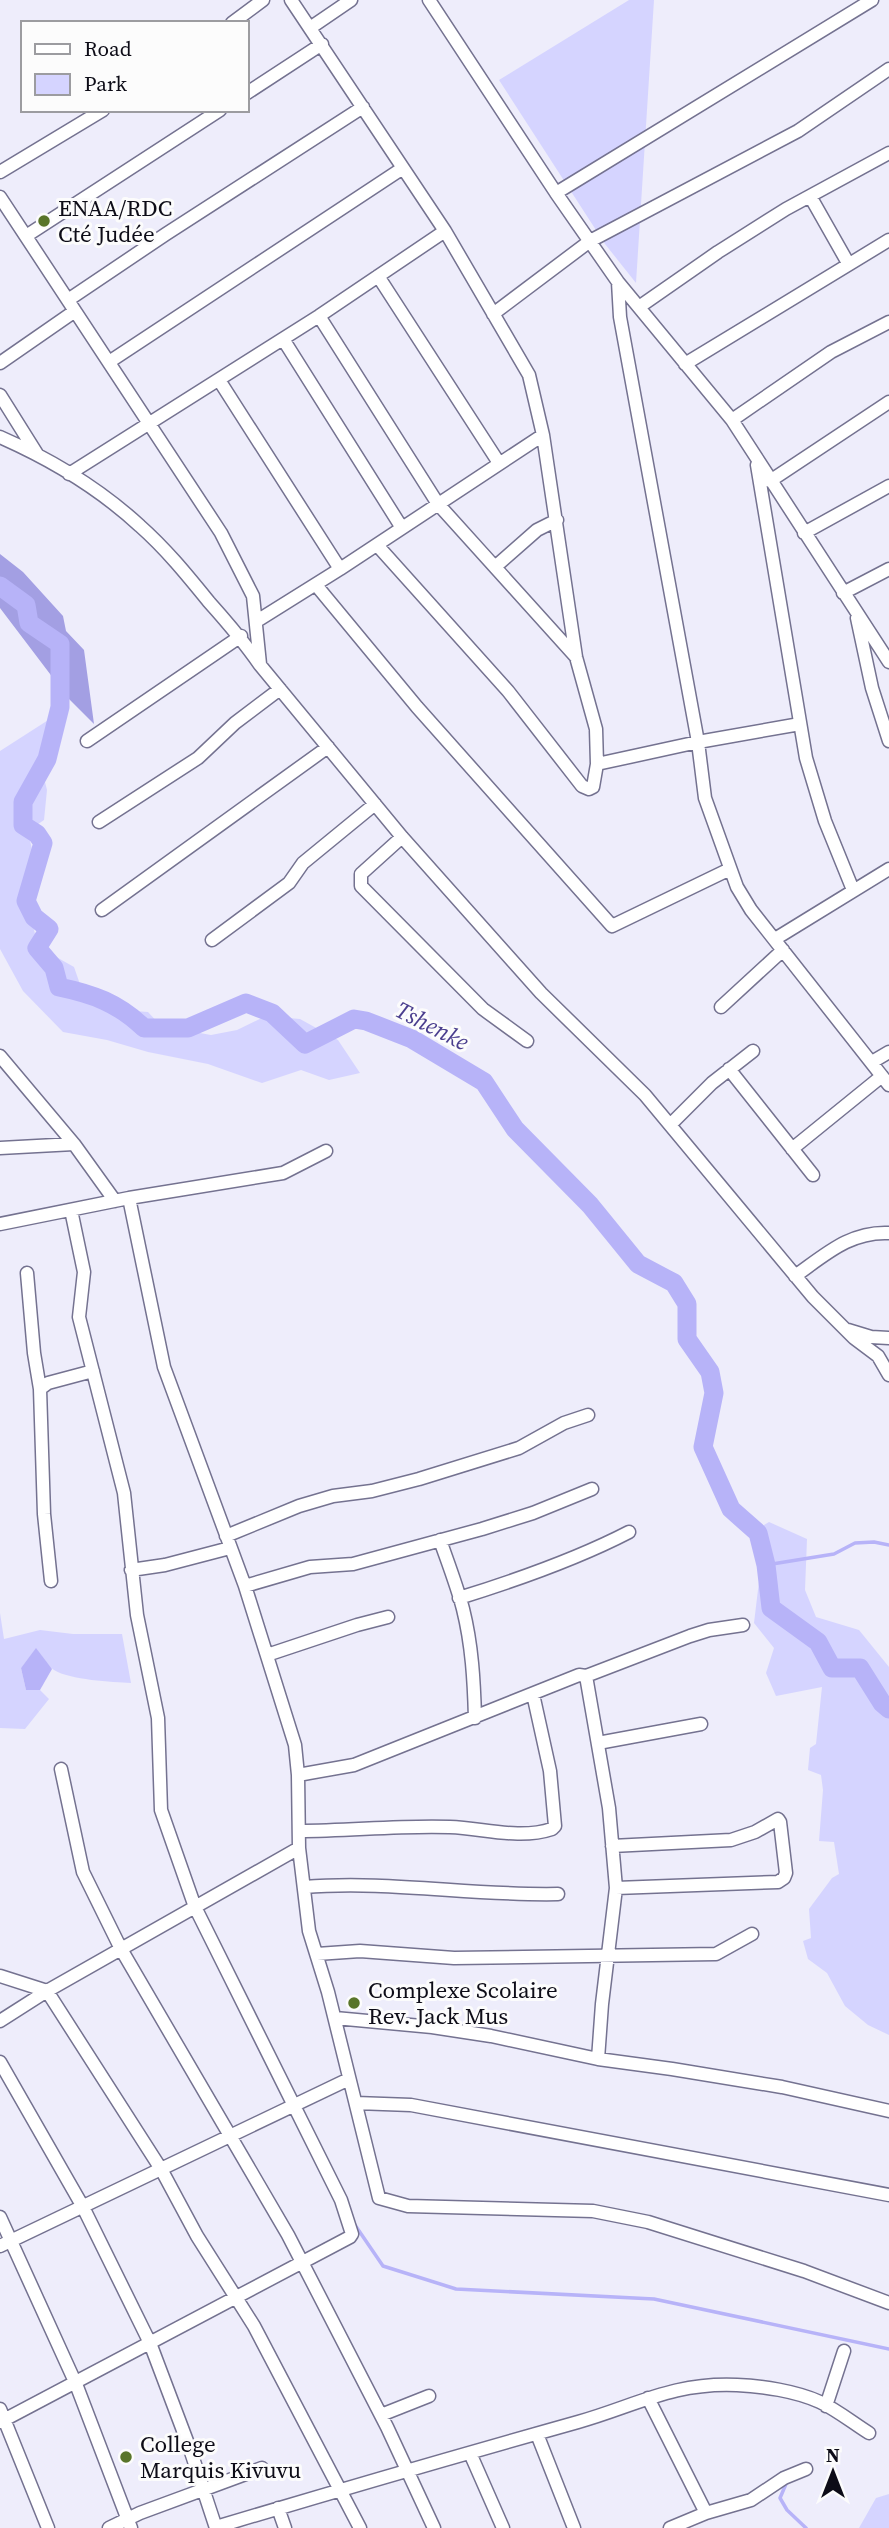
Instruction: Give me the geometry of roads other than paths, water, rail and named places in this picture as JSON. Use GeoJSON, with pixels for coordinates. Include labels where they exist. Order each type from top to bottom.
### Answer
{"type":"FeatureCollection","features":[{"type":"Feature","properties":{"kind":"street"},"geometry":{"type":"LineString","coordinates":[[235,21],[263,0]]}},
{"type":"Feature","properties":{"kind":"street"},"geometry":{"type":"LineString","coordinates":[[291,0],[445,231],[529,375],[543,435],[576,657],[596,729],[597,764],[593,786],[589,789],[582,786],[508,691],[377,545]]}},
{"type":"Feature","properties":{"kind":"street"},"geometry":{"type":"LineString","coordinates":[[310,28],[351,0]]}},
{"type":"Feature","properties":{"kind":"street"},"geometry":{"type":"LineString","coordinates":[[429,0],[618,282],[732,420],[855,611],[885,646],[889,662]]}},
{"type":"Feature","properties":{"kind":"street"},"geometry":{"type":"LineString","coordinates":[[556,193],[872,0]]}},
{"type":"Feature","properties":{"kind":"street"},"geometry":{"type":"LineString","coordinates":[[248,92],[322,44]]}},
{"type":"Feature","properties":{"kind":"street"},"geometry":{"type":"LineString","coordinates":[[493,314],[590,241],[798,131],[889,69]]}},
{"type":"Feature","properties":{"kind":"street"},"geometry":{"type":"LineString","coordinates":[[0,363],[166,234],[363,107]]}},
{"type":"Feature","properties":{"kind":"street"},"geometry":{"type":"LineString","coordinates":[[0,172],[100,112]]}},
{"type":"Feature","properties":{"kind":"street"},"geometry":{"type":"LineString","coordinates":[[26,236],[217,112]]}},
{"type":"Feature","properties":{"kind":"street"},"geometry":{"type":"LineString","coordinates":[[639,307],[718,252],[810,196],[889,153]]}},
{"type":"Feature","properties":{"kind":"street"},"geometry":{"type":"LineString","coordinates":[[109,362],[403,168]]}},
{"type":"Feature","properties":{"kind":"street"},"geometry":{"type":"LineString","coordinates":[[810,196],[848,264]]}},
{"type":"Feature","properties":{"kind":"street"},"geometry":{"type":"LineString","coordinates":[[0,197],[221,533],[249,586],[257,621],[260,665]]}},
{"type":"Feature","properties":{"kind":"street"},"geometry":{"type":"LineString","coordinates":[[69,474],[319,316],[445,231]]}},
{"type":"Feature","properties":{"kind":"street"},"geometry":{"type":"LineString","coordinates":[[685,364],[889,240]]}},
{"type":"Feature","properties":{"kind":"street"},"geometry":{"type":"LineString","coordinates":[[378,276],[499,463]]}},
{"type":"Feature","properties":{"kind":"street"},"geometry":{"type":"LineString","coordinates":[[618,282],[620,317],[698,742],[705,798],[737,887],[751,910],[886,1080],[792,1149]]}},
{"type":"Feature","properties":{"kind":"street"},"geometry":{"type":"LineString","coordinates":[[319,316],[439,504],[576,657]]}},
{"type":"Feature","properties":{"kind":"street"},"geometry":{"type":"LineString","coordinates":[[732,420],[831,352],[889,322]]}},
{"type":"Feature","properties":{"kind":"street"},"geometry":{"type":"LineString","coordinates":[[283,339],[402,528]]}},
{"type":"Feature","properties":{"kind":"street"},"geometry":{"type":"LineString","coordinates":[[219,380],[340,569]]}},
{"type":"Feature","properties":{"kind":"street"},"geometry":{"type":"LineString","coordinates":[[0,395],[37,454]]}},
{"type":"Feature","properties":{"kind":"street"},"geometry":{"type":"LineString","coordinates":[[770,481],[889,402]]}},
{"type":"Feature","properties":{"kind":"street"},"geometry":{"type":"LineString","coordinates":[[257,621],[543,435]]}},
{"type":"Feature","properties":{"kind":"street"},"geometry":{"type":"LineString","coordinates":[[0,436],[69,474],[138,524],[170,555],[241,636],[260,665],[402,837],[541,993],[645,1095],[795,1276],[845,1329],[877,1356],[889,1375]]}},
{"type":"Feature","properties":{"kind":"street"},"geometry":{"type":"LineString","coordinates":[[756,457],[806,758],[825,821],[853,890]]}},
{"type":"Feature","properties":{"kind":"street"},"geometry":{"type":"LineString","coordinates":[[804,533],[889,486]]}},
{"type":"Feature","properties":{"kind":"street"},"geometry":{"type":"LineString","coordinates":[[872,495],[889,498]]}},
{"type":"Feature","properties":{"kind":"street"},"geometry":{"type":"LineString","coordinates":[[495,567],[537,530],[557,520]]}},
{"type":"Feature","properties":{"kind":"street"},"geometry":{"type":"LineString","coordinates":[[843,593],[889,569]]}},
{"type":"Feature","properties":{"kind":"street"},"geometry":{"type":"LineString","coordinates":[[316,584],[426,717],[612,926],[730,869]]}},
{"type":"Feature","properties":{"kind":"street"},"geometry":{"type":"LineString","coordinates":[[855,611],[872,688],[889,741]]}},
{"type":"Feature","properties":{"kind":"street"},"geometry":{"type":"LineString","coordinates":[[87,741],[241,636]]}},
{"type":"Feature","properties":{"kind":"street"},"geometry":{"type":"LineString","coordinates":[[99,822],[198,758],[235,723],[280,689]]}},
{"type":"Feature","properties":{"kind":"street"},"geometry":{"type":"LineString","coordinates":[[597,764],[800,724]]}},
{"type":"Feature","properties":{"kind":"street"},"geometry":{"type":"LineString","coordinates":[[102,910],[328,747]]}},
{"type":"Feature","properties":{"kind":"street"},"geometry":{"type":"LineString","coordinates":[[212,940],[289,883],[303,863],[375,804]]}},
{"type":"Feature","properties":{"kind":"street"},"geometry":{"type":"LineString","coordinates":[[402,837],[361,874],[361,886],[483,1009],[527,1041]]}},
{"type":"Feature","properties":{"kind":"street"},"geometry":{"type":"LineString","coordinates":[[721,1007],[779,944],[853,890],[889,869]]}},
{"type":"Feature","properties":{"kind":"street"},"geometry":{"type":"LineString","coordinates":[[670,1125],[729,1069],[753,1051]]}},
{"type":"Feature","properties":{"kind":"street"},"geometry":{"type":"LineString","coordinates":[[872,1062],[889,1052]]}},
{"type":"Feature","properties":{"kind":"street"},"geometry":{"type":"LineString","coordinates":[[0,1056],[74,1144],[115,1201]]}},
{"type":"Feature","properties":{"kind":"street"},"geometry":{"type":"LineString","coordinates":[[729,1069],[813,1175]]}},
{"type":"Feature","properties":{"kind":"street"},"geometry":{"type":"LineString","coordinates":[[0,1148],[74,1144]]}},
{"type":"Feature","properties":{"kind":"street"},"geometry":{"type":"LineString","coordinates":[[0,1224],[129,1198],[283,1173],[327,1151]]}},
{"type":"Feature","properties":{"kind":"street"},"geometry":{"type":"LineString","coordinates":[[129,1198],[164,1367],[245,1586],[295,1745],[299,1775],[299,1848],[309,1931],[335,2018],[379,2198],[408,2206],[593,2211],[648,2222],[804,2271],[889,2303]]}},
{"type":"Feature","properties":{"kind":"street"},"geometry":{"type":"LineString","coordinates":[[48,2528],[1,2417],[75,2384],[352,2234],[341,2200],[195,1907],[161,1810],[158,1718],[137,1615],[124,1493],[79,1317],[84,1272],[71,1210]]}},
{"type":"Feature","properties":{"kind":"street"},"geometry":{"type":"LineString","coordinates":[[795,1276],[843,1242],[875,1233],[889,1233]]}},
{"type":"Feature","properties":{"kind":"street"},"geometry":{"type":"LineString","coordinates":[[27,1273],[40,1388],[44,1514],[51,1581]]}},
{"type":"Feature","properties":{"kind":"street"},"geometry":{"type":"LineString","coordinates":[[845,1329],[871,1337],[889,1338]]}},
{"type":"Feature","properties":{"kind":"street"},"geometry":{"type":"LineString","coordinates":[[40,1388],[48,1383],[93,1371]]}},
{"type":"Feature","properties":{"kind":"street"},"geometry":{"type":"LineString","coordinates":[[131,1570],[165,1565],[228,1542],[299,1506],[333,1496],[372,1491],[419,1479],[520,1448],[564,1423],[588,1415]]}},
{"type":"Feature","properties":{"kind":"street"},"geometry":{"type":"LineString","coordinates":[[245,1586],[310,1567],[353,1564],[440,1541],[533,1513],[592,1489]]}},
{"type":"Feature","properties":{"kind":"street"},"geometry":{"type":"LineString","coordinates":[[459,1598],[516,1581],[628,1532]]}},
{"type":"Feature","properties":{"kind":"street"},"geometry":{"type":"LineString","coordinates":[[440,1541],[459,1598],[474,1673],[475,1718]]}},
{"type":"Feature","properties":{"kind":"street"},"geometry":{"type":"LineString","coordinates":[[267,1655],[388,1617]]}},
{"type":"Feature","properties":{"kind":"street"},"geometry":{"type":"LineString","coordinates":[[299,1775],[355,1765],[579,1675],[586,1676],[709,1630],[743,1625]]}},
{"type":"Feature","properties":{"kind":"street"},"geometry":{"type":"LineString","coordinates":[[586,1676],[609,1808],[616,1888],[598,2059]]}},
{"type":"Feature","properties":{"kind":"street"},"geometry":{"type":"LineString","coordinates":[[299,1831],[428,1826],[461,1827],[502,1833],[552,1829],[555,1826],[550,1771],[533,1694]]}},
{"type":"Feature","properties":{"kind":"street"},"geometry":{"type":"LineString","coordinates":[[598,1743],[701,1724]]}},
{"type":"Feature","properties":{"kind":"street"},"geometry":{"type":"LineString","coordinates":[[61,1769],[83,1872],[121,1949],[302,2261],[381,2415],[434,2528]]}},
{"type":"Feature","properties":{"kind":"street"},"geometry":{"type":"LineString","coordinates":[[612,1846],[731,1840],[755,1832],[778,1819],[785,1869],[784,1878],[778,1882],[616,1888]]}},
{"type":"Feature","properties":{"kind":"street"},"geometry":{"type":"LineString","coordinates":[[0,2021],[47,1991],[299,1848]]}},
{"type":"Feature","properties":{"kind":"street"},"geometry":{"type":"LineString","coordinates":[[304,1887],[362,1884],[509,1894],[558,1894]]}},
{"type":"Feature","properties":{"kind":"street"},"geometry":{"type":"LineString","coordinates":[[317,1954],[360,1951],[454,1958],[716,1954],[752,1934]]}},
{"type":"Feature","properties":{"kind":"street"},"geometry":{"type":"LineString","coordinates":[[0,1976],[47,1991],[161,2169],[197,2236],[276,2365],[360,2528]]}},
{"type":"Feature","properties":{"kind":"street"},"geometry":{"type":"LineString","coordinates":[[335,2018],[432,2027],[491,2036],[598,2059],[782,2087],[889,2111]]}},
{"type":"Feature","properties":{"kind":"street"},"geometry":{"type":"LineString","coordinates":[[0,2062],[83,2207],[150,2343],[216,2528],[338,2489],[596,2417],[683,2388],[737,2385],[818,2401],[869,2433]]}},
{"type":"Feature","properties":{"kind":"street"},"geometry":{"type":"LineString","coordinates":[[6,2243],[349,2079]]}},
{"type":"Feature","properties":{"kind":"street"},"geometry":{"type":"LineString","coordinates":[[356,2103],[411,2105],[889,2195]]}},
{"type":"Feature","properties":{"kind":"street"},"geometry":{"type":"LineString","coordinates":[[0,2217],[6,2243],[75,2384],[130,2523]]}},
{"type":"Feature","properties":{"kind":"street"},"geometry":{"type":"LineString","coordinates":[[826,2406],[844,2351]]}},
{"type":"Feature","properties":{"kind":"street"},"geometry":{"type":"LineString","coordinates":[[381,2415],[429,2396]]}},
{"type":"Feature","properties":{"kind":"street"},"geometry":{"type":"LineString","coordinates":[[648,2398],[706,2513]]}},
{"type":"Feature","properties":{"kind":"street"},"geometry":{"type":"LineString","coordinates":[[537,2434],[574,2528]]}},
{"type":"Feature","properties":{"kind":"street"},"geometry":{"type":"LineString","coordinates":[[470,2453],[503,2528]]}},
{"type":"Feature","properties":{"kind":"street"},"geometry":{"type":"LineString","coordinates":[[109,2528],[130,2523],[203,2490],[262,2468]]}},
{"type":"Feature","properties":{"kind":"street"},"geometry":{"type":"LineString","coordinates":[[670,2528],[706,2513],[751,2500],[784,2478],[806,2469]]}},
{"type":"Feature","properties":{"kind":"street"},"geometry":{"type":"LineString","coordinates":[[278,2508],[285,2528]]}},
{"type":"Feature","properties":{"kind":"waterway","name":"Tshenke"},"geometry":{"type":"LineString","coordinates":[[0,586],[26,605],[29,623],[60,644],[60,707],[47,759],[23,802],[23,825],[37,834],[43,843],[26,901],[34,917],[49,929],[37,948],[54,968],[59,987],[104,1001],[125,1012],[144,1028],[188,1028],[246,1003],[272,1013],[305,1044],[354,1019],[366,1021],[412,1039],[484,1082],[515,1129],[590,1205],[638,1264],[674,1283],[687,1304],[687,1339],[710,1372],[714,1393],[703,1447],[731,1509],[758,1533],[766,1565],[771,1608],[818,1642],[832,1668],[860,1668],[882,1703],[889,1709]]}},
{"type":"Feature","properties":{"kind":"waterway"},"geometry":{"type":"LineString","coordinates":[[766,1565],[834,1554],[855,1543],[874,1542],[889,1545]]}},
{"type":"Feature","properties":{"kind":"waterway"},"geometry":{"type":"LineString","coordinates":[[355,2225],[383,2266],[456,2289],[654,2299],[889,2349]]}},
{"type":"Feature","properties":{"kind":"waterway"},"geometry":{"type":"LineString","coordinates":[[786,2484],[780,2498],[787,2510],[806,2528]]}},
{"type":"Feature","properties":{"kind":"place","name":"ENAA/RDC Cté Judée"},"geometry":{"type":"Point","coordinates":[44,221]}},
{"type":"Feature","properties":{"kind":"place","name":"Complexe Scolaire Rev. Jack Mus"},"geometry":{"type":"Point","coordinates":[354,2003]}},
{"type":"Feature","properties":{"kind":"place","name":"College Marquis Kivuvu"},"geometry":{"type":"Point","coordinates":[126,2457]}}]}
